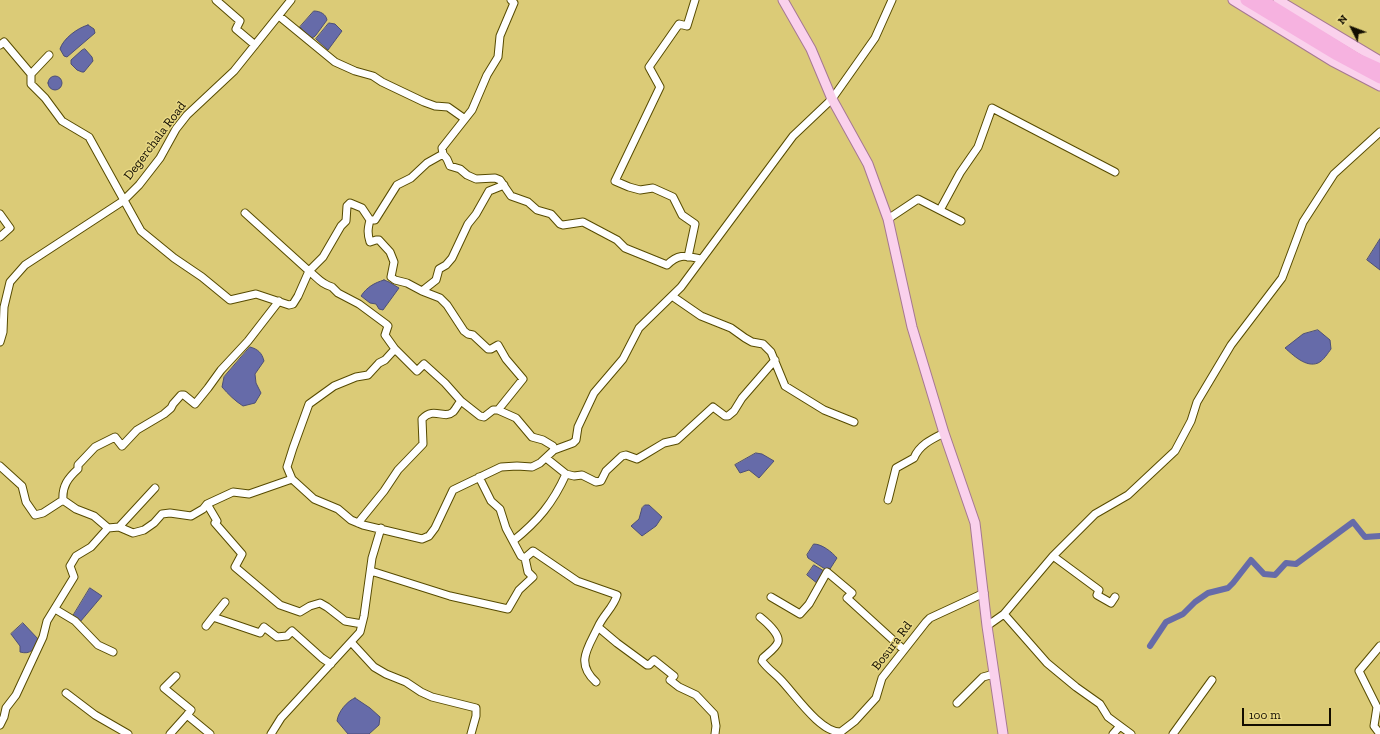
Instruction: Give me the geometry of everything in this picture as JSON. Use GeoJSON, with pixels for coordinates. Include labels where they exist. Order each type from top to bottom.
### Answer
{"type":"FeatureCollection","features":[{"type":"Feature","properties":{"kind":"highway"},"geometry":{"type":"LineString","coordinates":[[1246,0],[1343,58],[1380,78]]}},
{"type":"Feature","properties":{"kind":"highway"},"geometry":{"type":"LineString","coordinates":[[1262,0],[1358,59],[1380,69]]}},
{"type":"Feature","properties":{"kind":"main road"},"geometry":{"type":"LineString","coordinates":[[783,0],[811,49],[832,99],[868,164],[888,218],[912,327],[944,434],[975,523],[987,626],[1003,734]]}},
{"type":"Feature","properties":{"kind":"main road"},"geometry":{"type":"LineString","coordinates":[[1233,0],[1332,61],[1380,86]]}},
{"type":"Feature","properties":{"kind":"main road"},"geometry":{"type":"LineString","coordinates":[[1278,0],[1380,61]]}},
{"type":"Feature","properties":{"kind":"street"},"geometry":{"type":"LineString","coordinates":[[216,0],[240,21],[236,29],[255,45]]}},
{"type":"Feature","properties":{"kind":"street","name":"Degerchala Road"},"geometry":{"type":"LineString","coordinates":[[0,342],[3,332],[4,307],[10,282],[25,265],[123,201],[139,185],[160,158],[176,128],[186,114],[234,71],[291,0]]}},
{"type":"Feature","properties":{"kind":"street"},"geometry":{"type":"LineString","coordinates":[[511,0],[514,3],[500,36],[498,57],[487,75],[472,110],[442,148],[443,154],[450,166],[460,169],[472,178],[481,180],[495,178],[500,180],[511,196],[528,202],[537,210],[551,214],[560,224],[563,225],[583,222],[617,240],[625,248],[667,265],[677,257],[701,259]]}},
{"type":"Feature","properties":{"kind":"street"},"geometry":{"type":"LineString","coordinates":[[688,257],[696,224],[682,215],[673,197],[653,188],[640,190],[615,181],[660,87],[649,67],[679,24],[687,26],[695,0]]}},
{"type":"Feature","properties":{"kind":"street"},"geometry":{"type":"LineString","coordinates":[[395,349],[368,375],[356,377],[334,386],[309,404],[287,467],[292,479],[314,499],[332,505],[351,520],[422,539],[429,536],[435,528],[453,490],[501,467],[532,467],[540,464],[554,450],[573,443],[576,440],[578,427],[594,394],[623,359],[639,328],[681,287],[793,136],[832,99],[875,38],[892,0]]}},
{"type":"Feature","properties":{"kind":"street"},"geometry":{"type":"LineString","coordinates":[[279,16],[335,62],[355,71],[373,76],[382,82],[424,102],[435,106],[448,106],[465,119]]}},
{"type":"Feature","properties":{"kind":"street"},"geometry":{"type":"LineString","coordinates":[[0,45],[4,42],[31,74],[31,84],[45,98],[62,121],[89,137],[123,201],[141,231],[230,300],[256,294],[279,300],[289,305],[293,304],[309,271],[323,257],[325,251],[341,226],[346,221],[347,206],[350,203],[362,208],[370,220],[367,231],[370,242],[379,240],[390,252],[394,262],[391,277],[440,298],[447,305],[464,331],[468,334],[473,334],[488,349],[498,345],[506,359],[523,379],[498,410]]}},
{"type":"Feature","properties":{"kind":"street"},"geometry":{"type":"LineString","coordinates":[[31,74],[49,55]]}},
{"type":"Feature","properties":{"kind":"street"},"geometry":{"type":"LineString","coordinates":[[940,210],[960,173],[978,147],[992,108],[1114,172]]}},
{"type":"Feature","properties":{"kind":"street"},"geometry":{"type":"LineString","coordinates":[[987,626],[1004,614],[1053,556],[1094,514],[1128,495],[1175,451],[1191,421],[1197,402],[1231,345],[1282,278],[1303,222],[1334,174],[1380,132]]}},
{"type":"Feature","properties":{"kind":"street"},"geometry":{"type":"LineString","coordinates":[[370,220],[375,220],[397,185],[411,178],[427,163],[443,154]]}},
{"type":"Feature","properties":{"kind":"street"},"geometry":{"type":"LineString","coordinates":[[422,291],[436,280],[439,269],[446,265],[452,258],[468,224],[476,214],[489,191],[504,184]]}},
{"type":"Feature","properties":{"kind":"street"},"geometry":{"type":"LineString","coordinates":[[888,218],[918,199],[961,221]]}},
{"type":"Feature","properties":{"kind":"street"},"geometry":{"type":"LineString","coordinates":[[245,213],[323,285],[332,287],[338,293],[359,304],[386,324],[388,326],[385,334],[395,349],[417,371],[424,364],[473,412],[484,417],[493,410],[498,410],[516,418],[532,437],[548,442],[553,446],[554,450]]}},
{"type":"Feature","properties":{"kind":"street"},"geometry":{"type":"LineString","coordinates":[[0,214],[10,228],[0,237]]}},
{"type":"Feature","properties":{"kind":"street"},"geometry":{"type":"LineString","coordinates":[[672,296],[701,316],[731,328],[752,342],[763,344],[771,352],[785,386],[824,410],[854,422]]}},
{"type":"Feature","properties":{"kind":"street"},"geometry":{"type":"LineString","coordinates":[[108,528],[94,516],[76,509],[63,500],[62,491],[68,480],[78,469],[78,464],[95,447],[115,437],[122,446],[137,430],[171,408],[181,395],[184,395],[195,404],[221,370],[248,342],[279,300]]}},
{"type":"Feature","properties":{"kind":"street"},"geometry":{"type":"LineString","coordinates":[[546,458],[566,474],[574,476],[582,475],[596,482],[601,481],[606,471],[622,456],[626,455],[636,458],[664,443],[677,440],[713,407],[725,416],[728,416],[764,371],[775,360]]}},
{"type":"Feature","properties":{"kind":"street"},"geometry":{"type":"LineString","coordinates":[[358,523],[384,491],[398,470],[423,444],[422,419],[427,414],[452,413],[461,401]]}},
{"type":"Feature","properties":{"kind":"street"},"geometry":{"type":"LineString","coordinates":[[888,500],[896,468],[914,458],[923,445],[930,440],[944,434]]}},
{"type":"Feature","properties":{"kind":"street"},"geometry":{"type":"LineString","coordinates":[[0,466],[22,486],[26,502],[36,515],[43,513],[63,500]]}},
{"type":"Feature","properties":{"kind":"street"},"geometry":{"type":"LineString","coordinates":[[513,541],[535,523],[557,493],[566,474]]}},
{"type":"Feature","properties":{"kind":"street"},"geometry":{"type":"LineString","coordinates":[[370,572],[443,594],[508,609],[519,590],[533,577],[528,572],[525,558],[521,556],[506,528],[500,509],[491,502],[479,477]]}},
{"type":"Feature","properties":{"kind":"street"},"geometry":{"type":"LineString","coordinates":[[0,725],[6,708],[16,695],[43,637],[47,621],[74,577],[70,566],[76,556],[91,548],[108,528],[120,527],[133,533],[144,530],[162,514],[170,513],[190,516],[203,509],[207,504],[233,492],[249,494],[292,479]]}},
{"type":"Feature","properties":{"kind":"street"},"geometry":{"type":"LineString","coordinates":[[120,527],[155,488]]}},
{"type":"Feature","properties":{"kind":"street"},"geometry":{"type":"LineString","coordinates":[[207,504],[217,521],[215,523],[242,554],[235,567],[280,605],[300,612],[310,606],[320,603],[345,621],[362,624]]}},
{"type":"Feature","properties":{"kind":"street"},"geometry":{"type":"LineString","coordinates":[[271,734],[281,718],[360,632],[364,616],[372,558],[381,528]]}},
{"type":"Feature","properties":{"kind":"street"},"geometry":{"type":"LineString","coordinates":[[525,558],[533,551],[577,581],[617,595],[615,601],[601,621],[585,657],[584,666],[588,675],[596,682]]}},
{"type":"Feature","properties":{"kind":"street"},"geometry":{"type":"LineString","coordinates":[[1053,556],[1099,590],[1097,594],[1111,603],[1115,597]]}},
{"type":"Feature","properties":{"kind":"street"},"geometry":{"type":"LineString","coordinates":[[770,597],[800,614],[809,604],[827,572],[852,593],[847,598],[904,650]]}},
{"type":"Feature","properties":{"kind":"street","name":"Bosura Rd"},"geometry":{"type":"LineString","coordinates":[[840,733],[866,710],[876,698],[882,678],[930,618],[984,592]]}},
{"type":"Feature","properties":{"kind":"street"},"geometry":{"type":"LineString","coordinates":[[206,626],[225,602]]}},
{"type":"Feature","properties":{"kind":"street"},"geometry":{"type":"LineString","coordinates":[[55,609],[75,621],[98,645],[113,652]]}},
{"type":"Feature","properties":{"kind":"street"},"geometry":{"type":"LineString","coordinates":[[1004,614],[1047,663],[1076,687],[1100,704],[1108,717],[1131,734]]}},
{"type":"Feature","properties":{"kind":"street"},"geometry":{"type":"LineString","coordinates":[[213,617],[260,633],[264,628],[277,637],[287,636],[292,631],[322,658],[331,664]]}},
{"type":"Feature","properties":{"kind":"street"},"geometry":{"type":"LineString","coordinates":[[760,617],[769,624],[778,638],[778,642],[762,661],[814,718],[830,729],[840,733]]}},
{"type":"Feature","properties":{"kind":"street"},"geometry":{"type":"LineString","coordinates":[[598,627],[647,665],[654,660],[674,676],[670,680],[679,687],[696,695],[715,716],[715,734]]}},
{"type":"Feature","properties":{"kind":"street"},"geometry":{"type":"LineString","coordinates":[[352,642],[374,667],[386,674],[406,682],[432,697],[476,708],[476,716],[471,734]]}},
{"type":"Feature","properties":{"kind":"street"},"geometry":{"type":"LineString","coordinates":[[1380,646],[1359,671],[1377,706],[1374,726],[1380,734]]}},
{"type":"Feature","properties":{"kind":"street"},"geometry":{"type":"LineString","coordinates":[[958,703],[983,678],[994,674]]}},
{"type":"Feature","properties":{"kind":"street"},"geometry":{"type":"LineString","coordinates":[[170,734],[191,710],[164,688],[176,676]]}},
{"type":"Feature","properties":{"kind":"street"},"geometry":{"type":"LineString","coordinates":[[1173,734],[1212,680]]}},
{"type":"Feature","properties":{"kind":"street"},"geometry":{"type":"LineString","coordinates":[[66,693],[95,715],[128,734]]}},
{"type":"Feature","properties":{"kind":"street"},"geometry":{"type":"LineString","coordinates":[[187,715],[210,734]]}},
{"type":"Feature","properties":{"kind":"street"},"geometry":{"type":"LineString","coordinates":[[1113,734],[1120,726]]}},
{"type":"Feature","properties":{"kind":"water"},"geometry":{"type":"Polygon","coordinates":[[[314,11],[322,13],[327,20],[316,35],[310,38],[300,27],[314,11]]]}},
{"type":"Feature","properties":{"kind":"water"},"geometry":{"type":"Polygon","coordinates":[[[329,23],[335,24],[342,31],[328,50],[316,39],[329,23]]]}},
{"type":"Feature","properties":{"kind":"water"},"geometry":{"type":"Polygon","coordinates":[[[88,25],[94,29],[95,33],[67,57],[64,56],[60,49],[64,41],[75,31],[88,25]]]}},
{"type":"Feature","properties":{"kind":"water"},"geometry":{"type":"Polygon","coordinates":[[[85,49],[92,57],[93,61],[84,72],[82,72],[77,70],[71,64],[71,60],[85,49]]]}},
{"type":"Feature","properties":{"kind":"water"},"geometry":{"type":"Polygon","coordinates":[[[52,76],[58,76],[62,80],[62,86],[58,90],[52,90],[48,86],[48,80],[52,76]]]}},
{"type":"Feature","properties":{"kind":"water"},"geometry":{"type":"Polygon","coordinates":[[[1380,239],[1380,270],[1367,260],[1380,239]]]}},
{"type":"Feature","properties":{"kind":"water"},"geometry":{"type":"Polygon","coordinates":[[[384,280],[399,288],[383,310],[379,309],[376,304],[370,303],[361,296],[371,286],[384,280]]]}},
{"type":"Feature","properties":{"kind":"water"},"geometry":{"type":"Polygon","coordinates":[[[1318,330],[1330,340],[1331,349],[1320,362],[1309,364],[1304,362],[1285,348],[1303,334],[1318,330]]]}},
{"type":"Feature","properties":{"kind":"water"},"geometry":{"type":"Polygon","coordinates":[[[250,347],[259,352],[264,361],[255,374],[256,383],[261,393],[255,403],[243,406],[222,387],[224,377],[250,347]]]}},
{"type":"Feature","properties":{"kind":"water"},"geometry":{"type":"Polygon","coordinates":[[[756,453],[762,454],[774,461],[759,478],[749,470],[740,473],[735,465],[756,453]]]}},
{"type":"Feature","properties":{"kind":"water"},"geometry":{"type":"Polygon","coordinates":[[[645,505],[649,505],[662,517],[656,526],[642,536],[631,526],[639,519],[642,508],[645,505]]]}},
{"type":"Feature","properties":{"kind":"water"},"geometry":{"type":"Polygon","coordinates":[[[814,544],[820,545],[827,549],[837,558],[830,569],[825,569],[808,558],[807,555],[814,544]]]}},
{"type":"Feature","properties":{"kind":"water"},"geometry":{"type":"Polygon","coordinates":[[[814,565],[824,571],[818,584],[807,575],[814,565]]]}},
{"type":"Feature","properties":{"kind":"water"},"geometry":{"type":"Polygon","coordinates":[[[90,588],[102,596],[80,622],[73,616],[90,588]]]}},
{"type":"Feature","properties":{"kind":"water"},"geometry":{"type":"Polygon","coordinates":[[[23,623],[39,640],[34,649],[27,653],[20,652],[20,646],[11,634],[23,623]]]}},
{"type":"Feature","properties":{"kind":"water"},"geometry":{"type":"Polygon","coordinates":[[[355,698],[380,717],[379,725],[369,734],[348,734],[337,721],[343,707],[355,698]]]}},
{"type":"Feature","properties":{"kind":"waterway"},"geometry":{"type":"LineString","coordinates":[[1150,646],[1166,622],[1183,614],[1195,602],[1208,593],[1228,588],[1251,560],[1264,574],[1275,575],[1286,563],[1296,564],[1353,522],[1365,537],[1380,536]]}}]}
